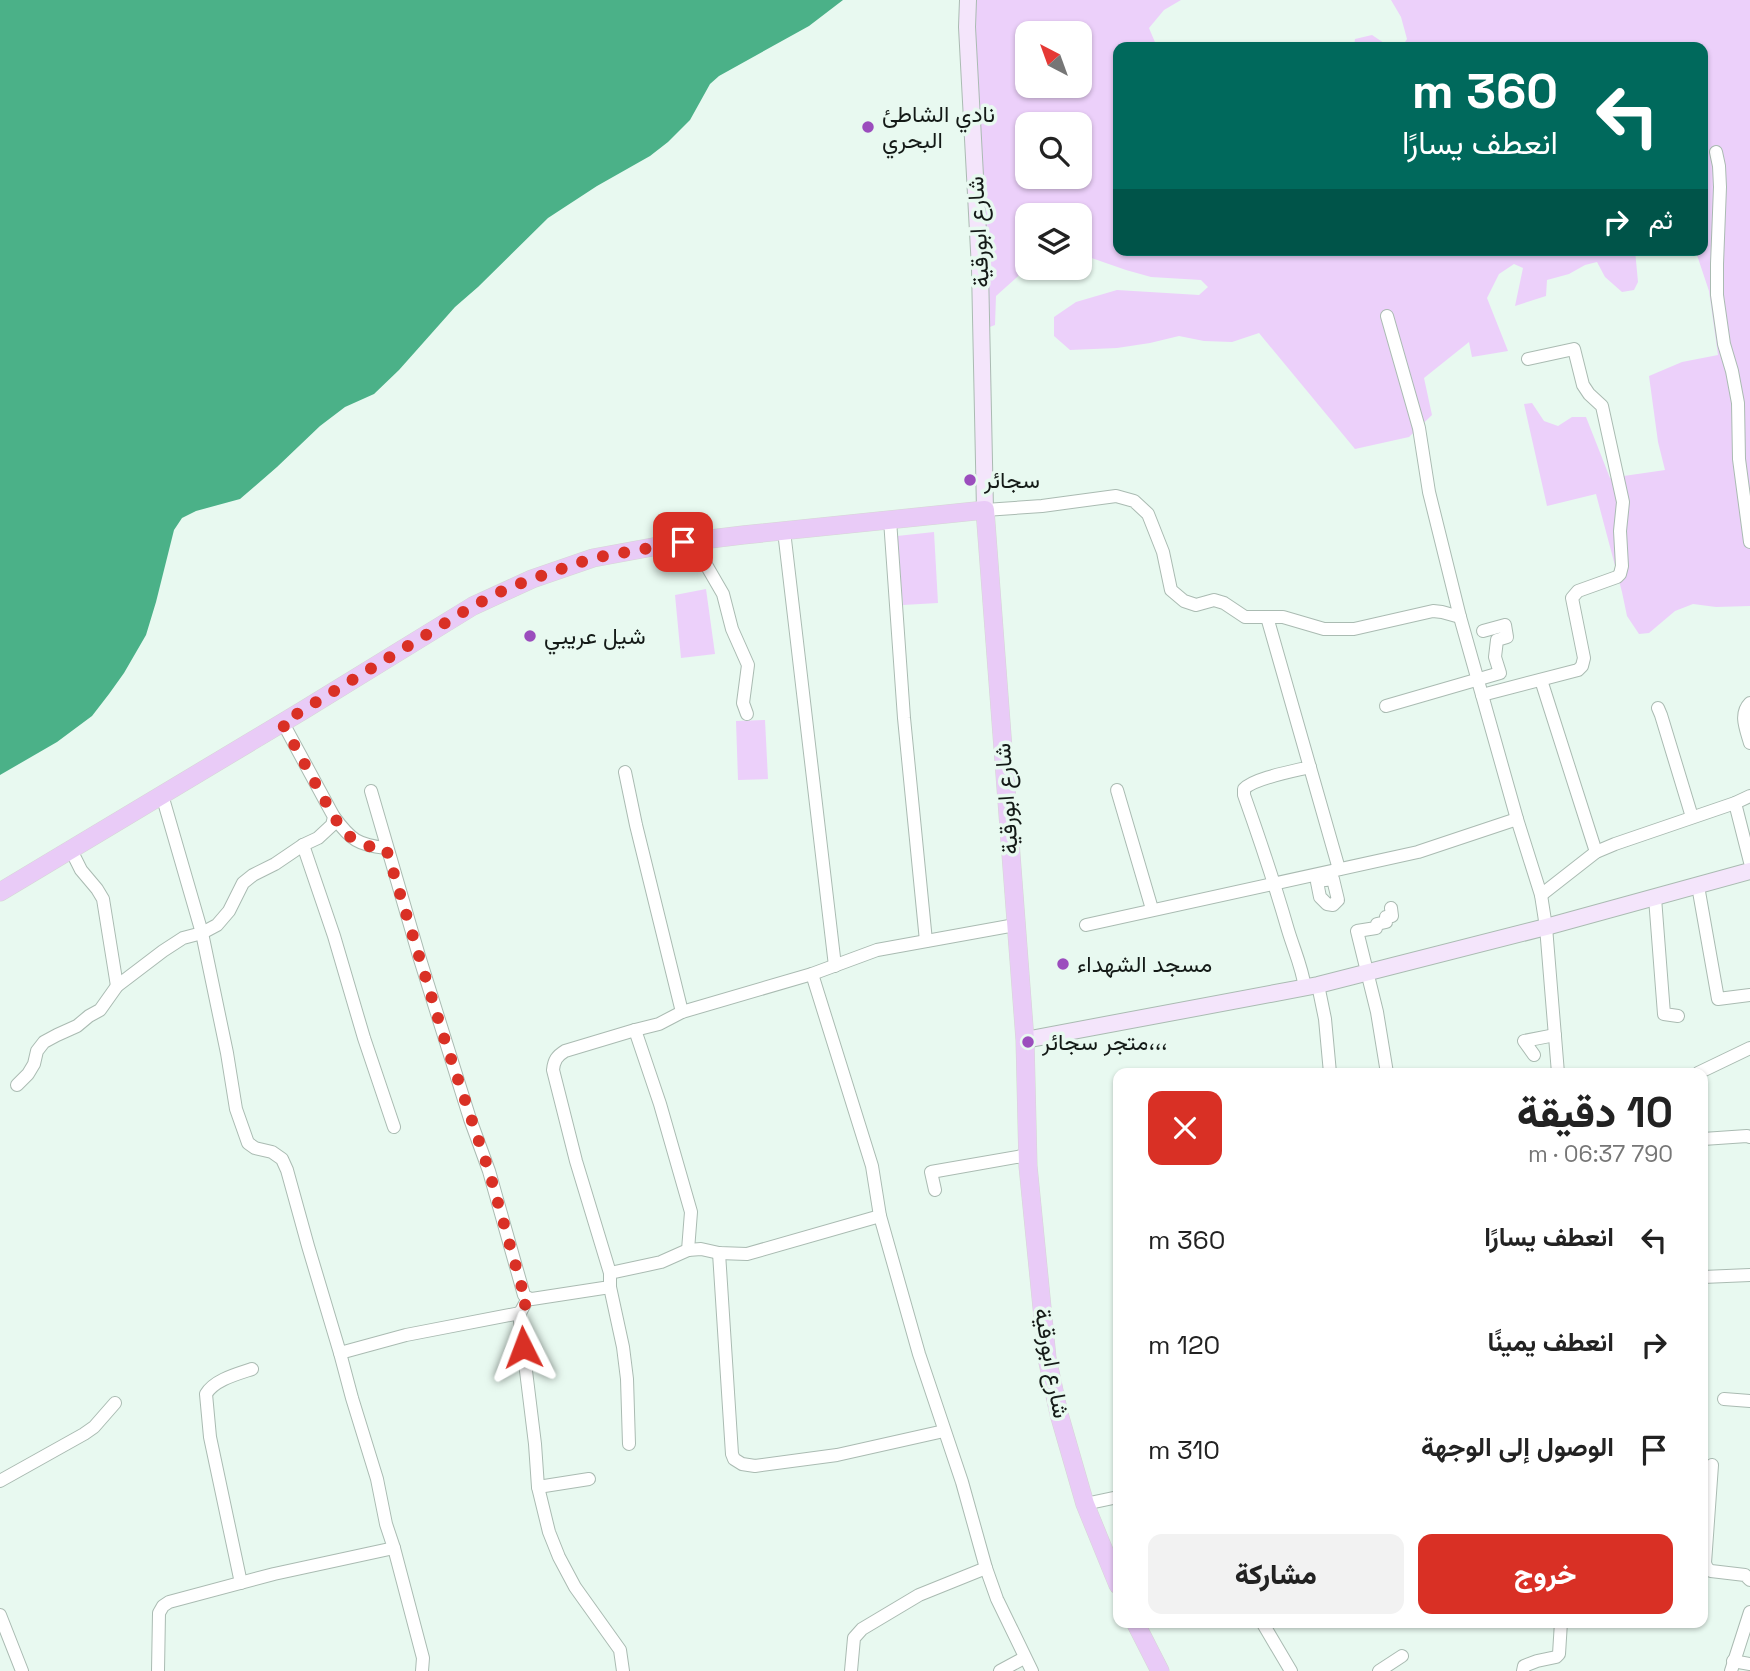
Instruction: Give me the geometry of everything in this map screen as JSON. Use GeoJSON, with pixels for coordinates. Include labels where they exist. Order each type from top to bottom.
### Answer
{"type":"FeatureCollection","features":[{"type":"Feature","properties":{"kind":"main road","name":"شارع ابورقية"},"geometry":{"type":"LineString","coordinates":[[968,0],[967,27],[981,269],[985,510],[1025,1040],[1028,1155],[1039,1290],[1047,1358],[1059,1414],[1085,1504],[1113,1573]]}},
{"type":"Feature","properties":{"kind":"main road"},"geometry":{"type":"LineString","coordinates":[[0,892],[473,606],[506,589],[593,558],[698,541],[985,510]]}},
{"type":"Feature","properties":{"kind":"main road"},"geometry":{"type":"LineString","coordinates":[[1025,1040],[1311,987],[1546,928],[1750,871]]}},
{"type":"Feature","properties":{"kind":"main road"},"geometry":{"type":"LineString","coordinates":[[1138,1628],[1160,1671]]}},
{"type":"Feature","properties":{"kind":"street"},"geometry":{"type":"LineString","coordinates":[[1716,152],[1720,187],[1718,304],[1738,403],[1739,459],[1750,542]]}},
{"type":"Feature","properties":{"kind":"street"},"geometry":{"type":"LineString","coordinates":[[1387,316],[1419,428],[1429,492],[1460,617],[1541,895],[1558,1068]]}},
{"type":"Feature","properties":{"kind":"street"},"geometry":{"type":"LineString","coordinates":[[1482,695],[1578,670],[1583,666],[1584,658],[1572,598],[1578,591],[1617,578],[1622,570],[1620,531],[1623,502],[1602,406],[1583,385],[1574,349],[1528,359]]}},
{"type":"Feature","properties":{"kind":"street"},"geometry":{"type":"LineString","coordinates":[[985,510],[1116,496],[1134,501],[1147,513],[1163,552],[1171,590],[1184,601],[1196,605],[1214,600],[1224,603],[1245,617],[1283,617],[1324,629],[1354,629],[1433,611],[1460,617]]}},
{"type":"Feature","properties":{"kind":"street"},"geometry":{"type":"LineString","coordinates":[[890,520],[904,718],[926,941]]}},
{"type":"Feature","properties":{"kind":"street"},"geometry":{"type":"LineString","coordinates":[[784,531],[835,965]]}},
{"type":"Feature","properties":{"kind":"street"},"geometry":{"type":"LineString","coordinates":[[698,541],[701,556],[723,594],[732,629],[748,664],[743,703],[747,714]]}},
{"type":"Feature","properties":{"kind":"street"},"geometry":{"type":"LineString","coordinates":[[1266,617],[1339,869]]}},
{"type":"Feature","properties":{"kind":"street"},"geometry":{"type":"LineString","coordinates":[[1387,706],[1500,673],[1495,657],[1497,640],[1507,638],[1505,625],[1483,631]]}},
{"type":"Feature","properties":{"kind":"street"},"geometry":{"type":"LineString","coordinates":[[1541,680],[1596,852]]}},
{"type":"Feature","properties":{"kind":"street"},"geometry":{"type":"LineString","coordinates":[[1750,703],[1743,713],[1750,743]]}},
{"type":"Feature","properties":{"kind":"street"},"geometry":{"type":"LineString","coordinates":[[1658,708],[1692,817]]}},
{"type":"Feature","properties":{"kind":"street"},"geometry":{"type":"LineString","coordinates":[[282,723],[334,817],[347,835],[367,846],[386,848]]}},
{"type":"Feature","properties":{"kind":"street"},"geometry":{"type":"LineString","coordinates":[[1310,767],[1248,785],[1244,789],[1244,795],[1289,934],[1325,1019],[1330,1068]]}},
{"type":"Feature","properties":{"kind":"street"},"geometry":{"type":"LineString","coordinates":[[625,772],[682,1012]]}},
{"type":"Feature","properties":{"kind":"street"},"geometry":{"type":"LineString","coordinates":[[1117,790],[1153,909]]}},
{"type":"Feature","properties":{"kind":"street"},"geometry":{"type":"LineString","coordinates":[[371,791],[445,1041],[489,1171],[524,1295],[532,1299],[610,1287]]}},
{"type":"Feature","properties":{"kind":"street"},"geometry":{"type":"LineString","coordinates":[[162,795],[202,933],[236,1109],[248,1143],[255,1148],[272,1152],[282,1159],[287,1170],[377,1479],[386,1524],[423,1658],[422,1671]]}},
{"type":"Feature","properties":{"kind":"street"},"geometry":{"type":"LineString","coordinates":[[1541,895],[1596,852],[1750,796]]}},
{"type":"Feature","properties":{"kind":"street"},"geometry":{"type":"LineString","coordinates":[[1735,803],[1750,862]]}},
{"type":"Feature","properties":{"kind":"street"},"geometry":{"type":"LineString","coordinates":[[17,1085],[28,1074],[37,1051],[44,1042],[77,1027],[100,1010],[117,986],[163,951],[183,938],[202,933],[216,925],[229,911],[243,883],[325,833],[332,825],[334,817]]}},
{"type":"Feature","properties":{"kind":"street"},"geometry":{"type":"LineString","coordinates":[[1086,925],[1274,882],[1316,878],[1339,869],[1418,852],[1517,819]]}},
{"type":"Feature","properties":{"kind":"street"},"geometry":{"type":"LineString","coordinates":[[303,845],[394,1128]]}},
{"type":"Feature","properties":{"kind":"street"},"geometry":{"type":"LineString","coordinates":[[71,850],[81,870],[103,899],[117,986]]}},
{"type":"Feature","properties":{"kind":"street"},"geometry":{"type":"LineString","coordinates":[[1698,886],[1718,999],[1750,995]]}},
{"type":"Feature","properties":{"kind":"street"},"geometry":{"type":"LineString","coordinates":[[1655,898],[1664,1014],[1678,1016]]}},
{"type":"Feature","properties":{"kind":"street"},"geometry":{"type":"LineString","coordinates":[[1386,1068],[1377,1012],[1357,931],[1376,928],[1377,924],[1386,922],[1385,917],[1392,916],[1391,908]]}},
{"type":"Feature","properties":{"kind":"street"},"geometry":{"type":"LineString","coordinates":[[629,1444],[628,1379],[610,1287],[610,1273],[576,1161],[553,1070],[557,1056],[565,1051],[659,1024],[682,1012],[812,974],[877,950],[1015,925]]}},
{"type":"Feature","properties":{"kind":"street"},"geometry":{"type":"LineString","coordinates":[[812,974],[872,1166],[880,1216],[919,1354],[986,1568],[997,1599],[1031,1671]]}},
{"type":"Feature","properties":{"kind":"street"},"geometry":{"type":"LineString","coordinates":[[635,1030],[660,1104],[691,1212],[688,1250]]}},
{"type":"Feature","properties":{"kind":"street"},"geometry":{"type":"LineString","coordinates":[[1534,1055],[1524,1041],[1555,1035]]}},
{"type":"Feature","properties":{"kind":"street"},"geometry":{"type":"LineString","coordinates":[[1708,1068],[1750,1048]]}},
{"type":"Feature","properties":{"kind":"street"},"geometry":{"type":"LineString","coordinates":[[1708,1139],[1750,1138]]}},
{"type":"Feature","properties":{"kind":"street"},"geometry":{"type":"LineString","coordinates":[[935,1190],[930,1172],[1028,1155]]}},
{"type":"Feature","properties":{"kind":"street"},"geometry":{"type":"LineString","coordinates":[[610,1273],[661,1262],[688,1250],[747,1254],[880,1216]]}},
{"type":"Feature","properties":{"kind":"street"},"geometry":{"type":"LineString","coordinates":[[719,1253],[734,1460],[755,1466],[837,1455],[944,1431]]}},
{"type":"Feature","properties":{"kind":"street"},"geometry":{"type":"LineString","coordinates":[[1708,1277],[1750,1275]]}},
{"type":"Feature","properties":{"kind":"street"},"geometry":{"type":"LineString","coordinates":[[528,1298],[520,1313],[520,1322],[538,1487],[549,1532],[575,1587],[620,1650],[623,1671]]}},
{"type":"Feature","properties":{"kind":"street"},"geometry":{"type":"LineString","coordinates":[[340,1353],[406,1335],[520,1313]]}},
{"type":"Feature","properties":{"kind":"street"},"geometry":{"type":"LineString","coordinates":[[241,1583],[210,1437],[206,1394],[209,1389],[224,1380],[251,1368]]}},
{"type":"Feature","properties":{"kind":"street"},"geometry":{"type":"LineString","coordinates":[[1724,1399],[1750,1401]]}},
{"type":"Feature","properties":{"kind":"street"},"geometry":{"type":"LineString","coordinates":[[0,1481],[85,1434],[115,1403]]}},
{"type":"Feature","properties":{"kind":"street"},"geometry":{"type":"LineString","coordinates":[[1708,1521],[1712,1465]]}},
{"type":"Feature","properties":{"kind":"street"},"geometry":{"type":"LineString","coordinates":[[538,1487],[589,1479]]}},
{"type":"Feature","properties":{"kind":"street"},"geometry":{"type":"LineString","coordinates":[[1085,1504],[1113,1498]]}},
{"type":"Feature","properties":{"kind":"street"},"geometry":{"type":"LineString","coordinates":[[158,1671],[159,1613],[163,1606],[182,1598],[241,1583],[394,1548]]}},
{"type":"Feature","properties":{"kind":"street"},"geometry":{"type":"LineString","coordinates":[[851,1671],[854,1638],[862,1629],[919,1595],[986,1568]]}},
{"type":"Feature","properties":{"kind":"street"},"geometry":{"type":"LineString","coordinates":[[1708,1569],[1745,1575],[1750,1579]]}},
{"type":"Feature","properties":{"kind":"street"},"geometry":{"type":"LineString","coordinates":[[1750,1612],[1732,1666],[1750,1664]]}},
{"type":"Feature","properties":{"kind":"street"},"geometry":{"type":"LineString","coordinates":[[0,1615],[22,1671]]}},
{"type":"Feature","properties":{"kind":"street"},"geometry":{"type":"LineString","coordinates":[[1266,1628],[1291,1671]]}},
{"type":"Feature","properties":{"kind":"street"},"geometry":{"type":"LineString","coordinates":[[1523,1671],[1524,1666],[1529,1663],[1559,1654],[1561,1628]]}},
{"type":"Feature","properties":{"kind":"street"},"geometry":{"type":"LineString","coordinates":[[1379,1671],[1402,1656]]}},
{"type":"Feature","properties":{"kind":"street"},"geometry":{"type":"LineString","coordinates":[[999,1671],[1024,1658]]}},
{"type":"Feature","properties":{"kind":"shaded area"},"geometry":{"type":"Polygon","coordinates":[[[0,0],[843,0],[809,26],[719,76],[710,84],[690,120],[668,142],[650,156],[548,218],[455,307],[374,394],[345,407],[320,426],[240,499],[196,511],[182,518],[174,530],[146,635],[124,673],[92,716],[57,742],[0,775],[0,0]]]}},
{"type":"Feature","properties":{"kind":"shaded area"},"geometry":{"type":"Polygon","coordinates":[[[968,0],[1181,0],[1164,10],[1149,28],[1155,42],[1113,42],[1113,256],[1636,256],[1638,282],[1634,290],[1622,292],[1605,277],[1597,262],[1547,280],[1546,296],[1515,306],[1523,268],[1514,264],[1499,274],[1487,298],[1508,351],[1472,357],[1469,342],[1424,378],[1432,415],[1409,437],[1355,449],[1259,333],[1232,342],[1204,341],[1179,336],[1117,348],[1070,350],[1054,336],[1054,317],[1076,302],[1117,290],[1199,295],[1208,287],[1201,280],[1151,277],[1092,258],[1092,203],[1015,203],[1015,279],[996,296],[995,325],[982,330],[968,0]]]}},
{"type":"Feature","properties":{"kind":"shaded area"},"geometry":{"type":"Polygon","coordinates":[[[1391,0],[1750,0],[1750,606],[1716,607],[1693,604],[1675,611],[1649,633],[1639,634],[1627,616],[1596,494],[1547,506],[1524,404],[1532,403],[1544,421],[1558,426],[1572,417],[1586,417],[1610,478],[1665,470],[1658,442],[1649,376],[1682,362],[1718,355],[1709,291],[1697,256],[1708,256],[1708,42],[1405,42],[1407,39],[1401,17],[1391,0]]]}},
{"type":"Feature","properties":{"kind":"shaded area"},"geometry":{"type":"Polygon","coordinates":[[[1372,35],[1382,42],[1355,42],[1355,39],[1372,35]]]}},
{"type":"Feature","properties":{"kind":"shaded area"},"geometry":{"type":"Polygon","coordinates":[[[934,532],[938,603],[903,605],[897,536],[934,532]]]}},
{"type":"Feature","properties":{"kind":"shaded area"},"geometry":{"type":"Polygon","coordinates":[[[706,589],[715,654],[681,658],[675,595],[706,589]]]}},
{"type":"Feature","properties":{"kind":"shaded area"},"geometry":{"type":"Polygon","coordinates":[[[765,720],[768,779],[738,780],[736,721],[765,720]]]}},
{"type":"Feature","properties":{"kind":"place","name":"نادي الشاطئ البحري"},"geometry":{"type":"Point","coordinates":[868,127]}},
{"type":"Feature","properties":{"kind":"place","name":"سجائر"},"geometry":{"type":"Point","coordinates":[970,480]}},
{"type":"Feature","properties":{"kind":"place","name":"شيل عريبي"},"geometry":{"type":"Point","coordinates":[530,636]}},
{"type":"Feature","properties":{"kind":"place","name":"مسجد الشهداء"},"geometry":{"type":"Point","coordinates":[1063,964]}},
{"type":"Feature","properties":{"kind":"place","name":"متجر سجائر،،،"},"geometry":{"type":"Point","coordinates":[1028,1042]}},
{"type":"Feature","properties":{"kind":"route"},"geometry":{"type":"LineString","coordinates":[[523,1347],[520,1313],[528,1298],[524,1295],[489,1171],[445,1041],[386,848],[367,846],[347,835],[334,817],[282,723],[473,606],[506,589],[593,558],[683,542]]}}]}
